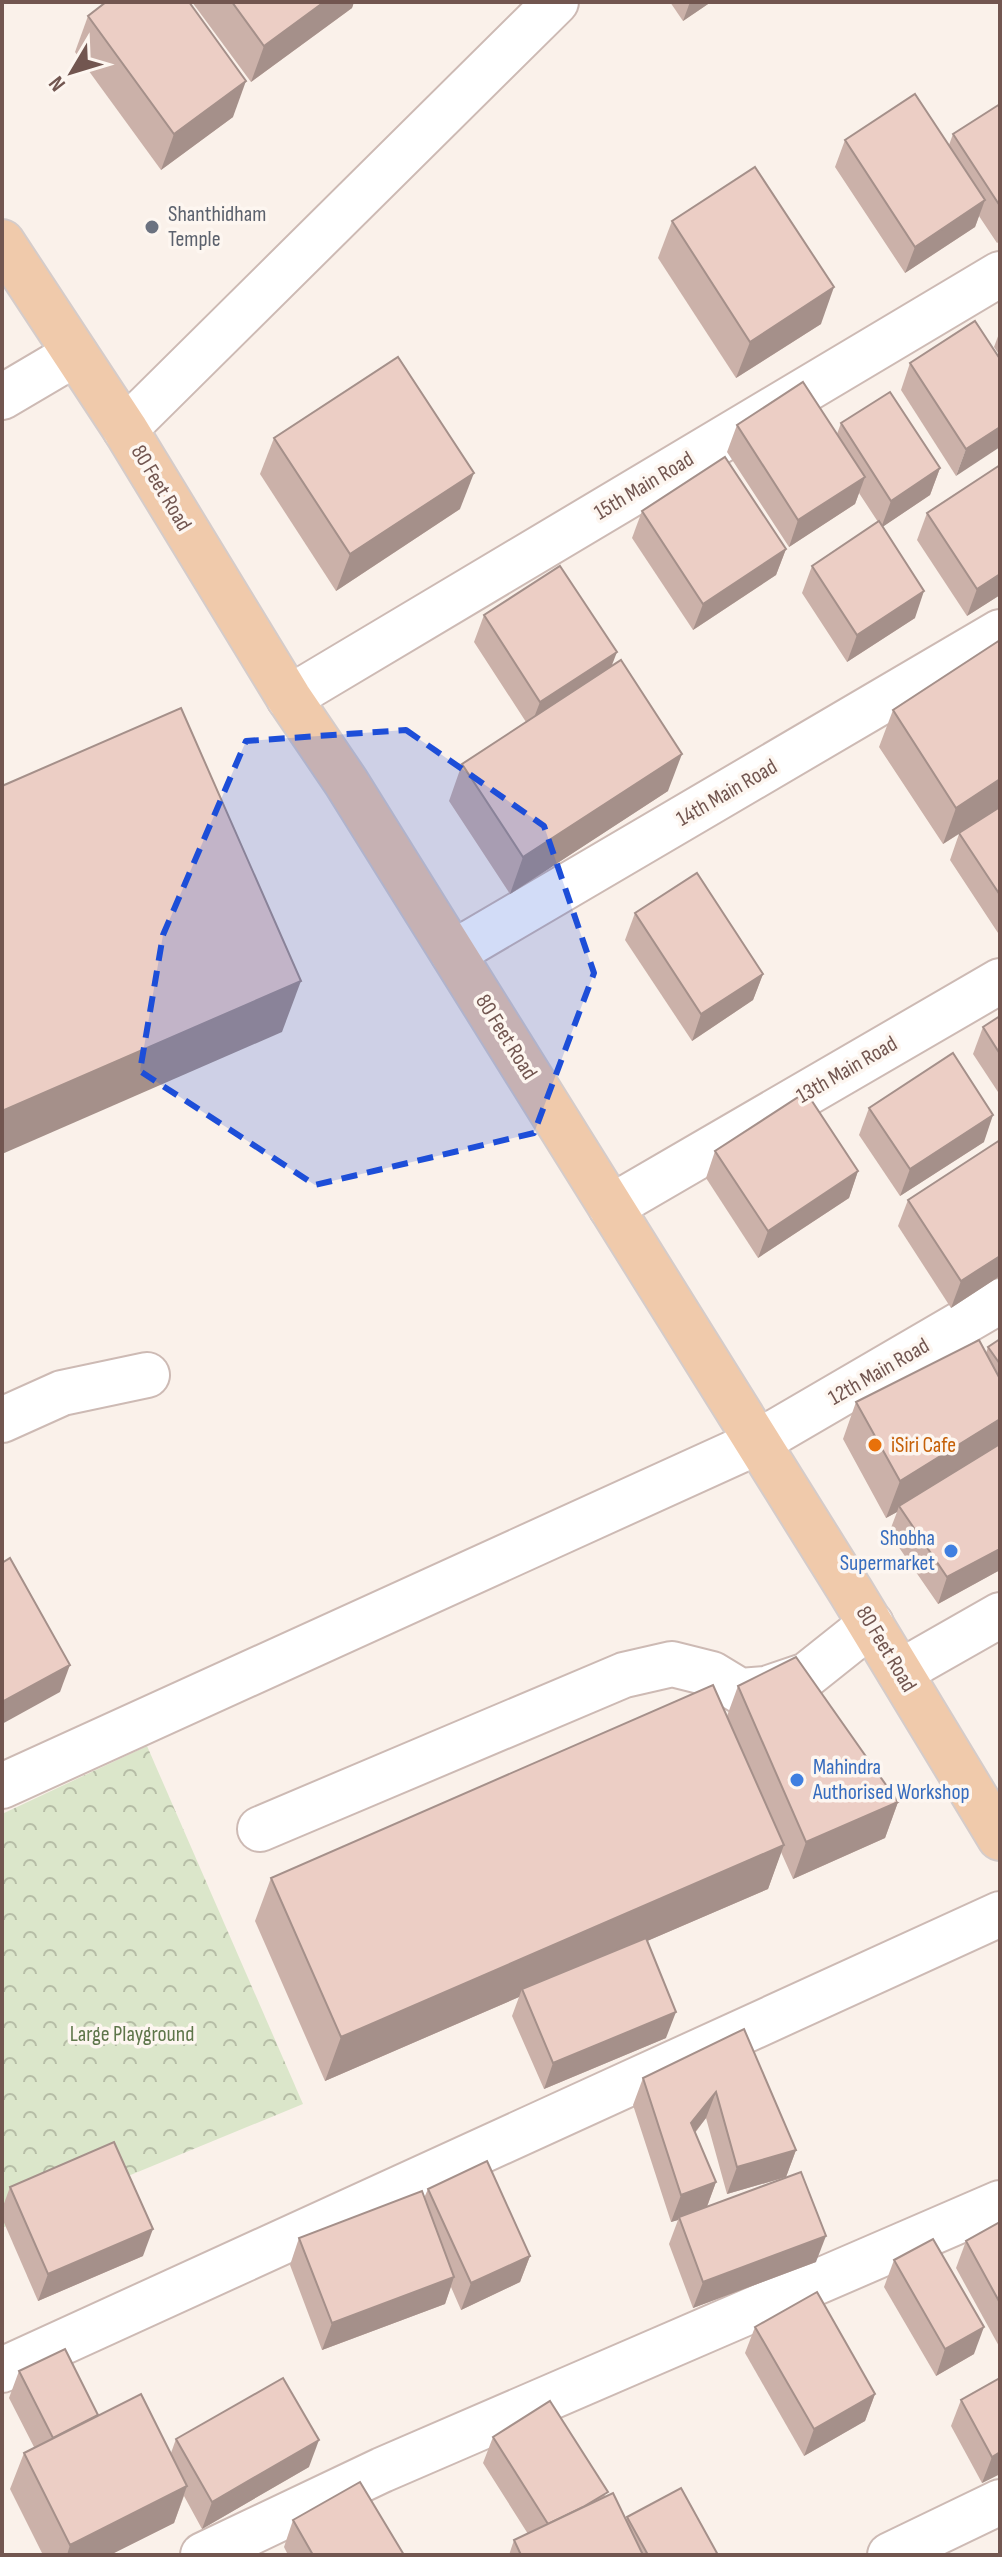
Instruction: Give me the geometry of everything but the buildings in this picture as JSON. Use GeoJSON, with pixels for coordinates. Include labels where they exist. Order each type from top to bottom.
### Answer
{"type":"FeatureCollection","features":[{"type":"Feature","properties":{"kind":"main road","name":"80 Feet Road"},"geometry":{"type":"LineString","coordinates":[[2,242],[125,429],[289,698],[346,782],[453,953],[871,1624],[1000,1838]]}},
{"type":"Feature","properties":{"kind":"street"},"geometry":{"type":"LineString","coordinates":[[125,429],[556,2]]}},
{"type":"Feature","properties":{"kind":"street","name":"15th Main Road"},"geometry":{"type":"LineString","coordinates":[[289,698],[1000,274]]}},
{"type":"Feature","properties":{"kind":"street"},"geometry":{"type":"LineString","coordinates":[[2,397],[75,354]]}},
{"type":"Feature","properties":{"kind":"street","name":"14th Main Road"},"geometry":{"type":"LineString","coordinates":[[453,953],[1000,632]]}},
{"type":"Feature","properties":{"kind":"street","name":"13th Main Road"},"geometry":{"type":"LineString","coordinates":[[611,1207],[1000,981]]}},
{"type":"Feature","properties":{"kind":"street","name":"12th Main Road"},"geometry":{"type":"LineString","coordinates":[[2,1786],[758,1442],[1000,1301]]}},
{"type":"Feature","properties":{"kind":"street"},"geometry":{"type":"LineString","coordinates":[[2,1420],[62,1393],[147,1375]]}},
{"type":"Feature","properties":{"kind":"street"},"geometry":{"type":"LineString","coordinates":[[900,1672],[1000,1615]]}},
{"type":"Feature","properties":{"kind":"street"},"geometry":{"type":"LineString","coordinates":[[260,1829],[624,1675],[672,1664],[712,1674],[740,1691],[766,1689],[807,1675],[871,1624]]}},
{"type":"Feature","properties":{"kind":"street"},"geometry":{"type":"LineString","coordinates":[[2,2370],[1000,1914]]}},
{"type":"Feature","properties":{"kind":"street"},"geometry":{"type":"LineString","coordinates":[[203,2555],[382,2470],[1000,2203]]}},
{"type":"Feature","properties":{"kind":"street"},"geometry":{"type":"LineString","coordinates":[[890,2555],[1000,2502]]}},
{"type":"Feature","properties":{"kind":"highlighted area"},"geometry":{"type":"Polygon","coordinates":[[[406,730],[544,826],[594,973],[534,1133],[315,1185],[140,1071],[163,935],[246,741],[406,730]]]}},
{"type":"Feature","properties":{"kind":"green space","name":"Large Playground"},"geometry":{"type":"Polygon","coordinates":[[[147,1746],[303,2104],[2,2228],[2,1814],[147,1746]]]}},
{"type":"Feature","properties":{"kind":"place","name":"Shanthidham Temple"},"geometry":{"type":"Point","coordinates":[152,227]}},
{"type":"Feature","properties":{"kind":"place","name":"iSiri Cafe"},"geometry":{"type":"Point","coordinates":[875,1445]}},
{"type":"Feature","properties":{"kind":"place","name":"Shobha Supermarket"},"geometry":{"type":"Point","coordinates":[951,1551]}},
{"type":"Feature","properties":{"kind":"place","name":"Mahindra Authorised Workshop"},"geometry":{"type":"Point","coordinates":[797,1780]}}]}
